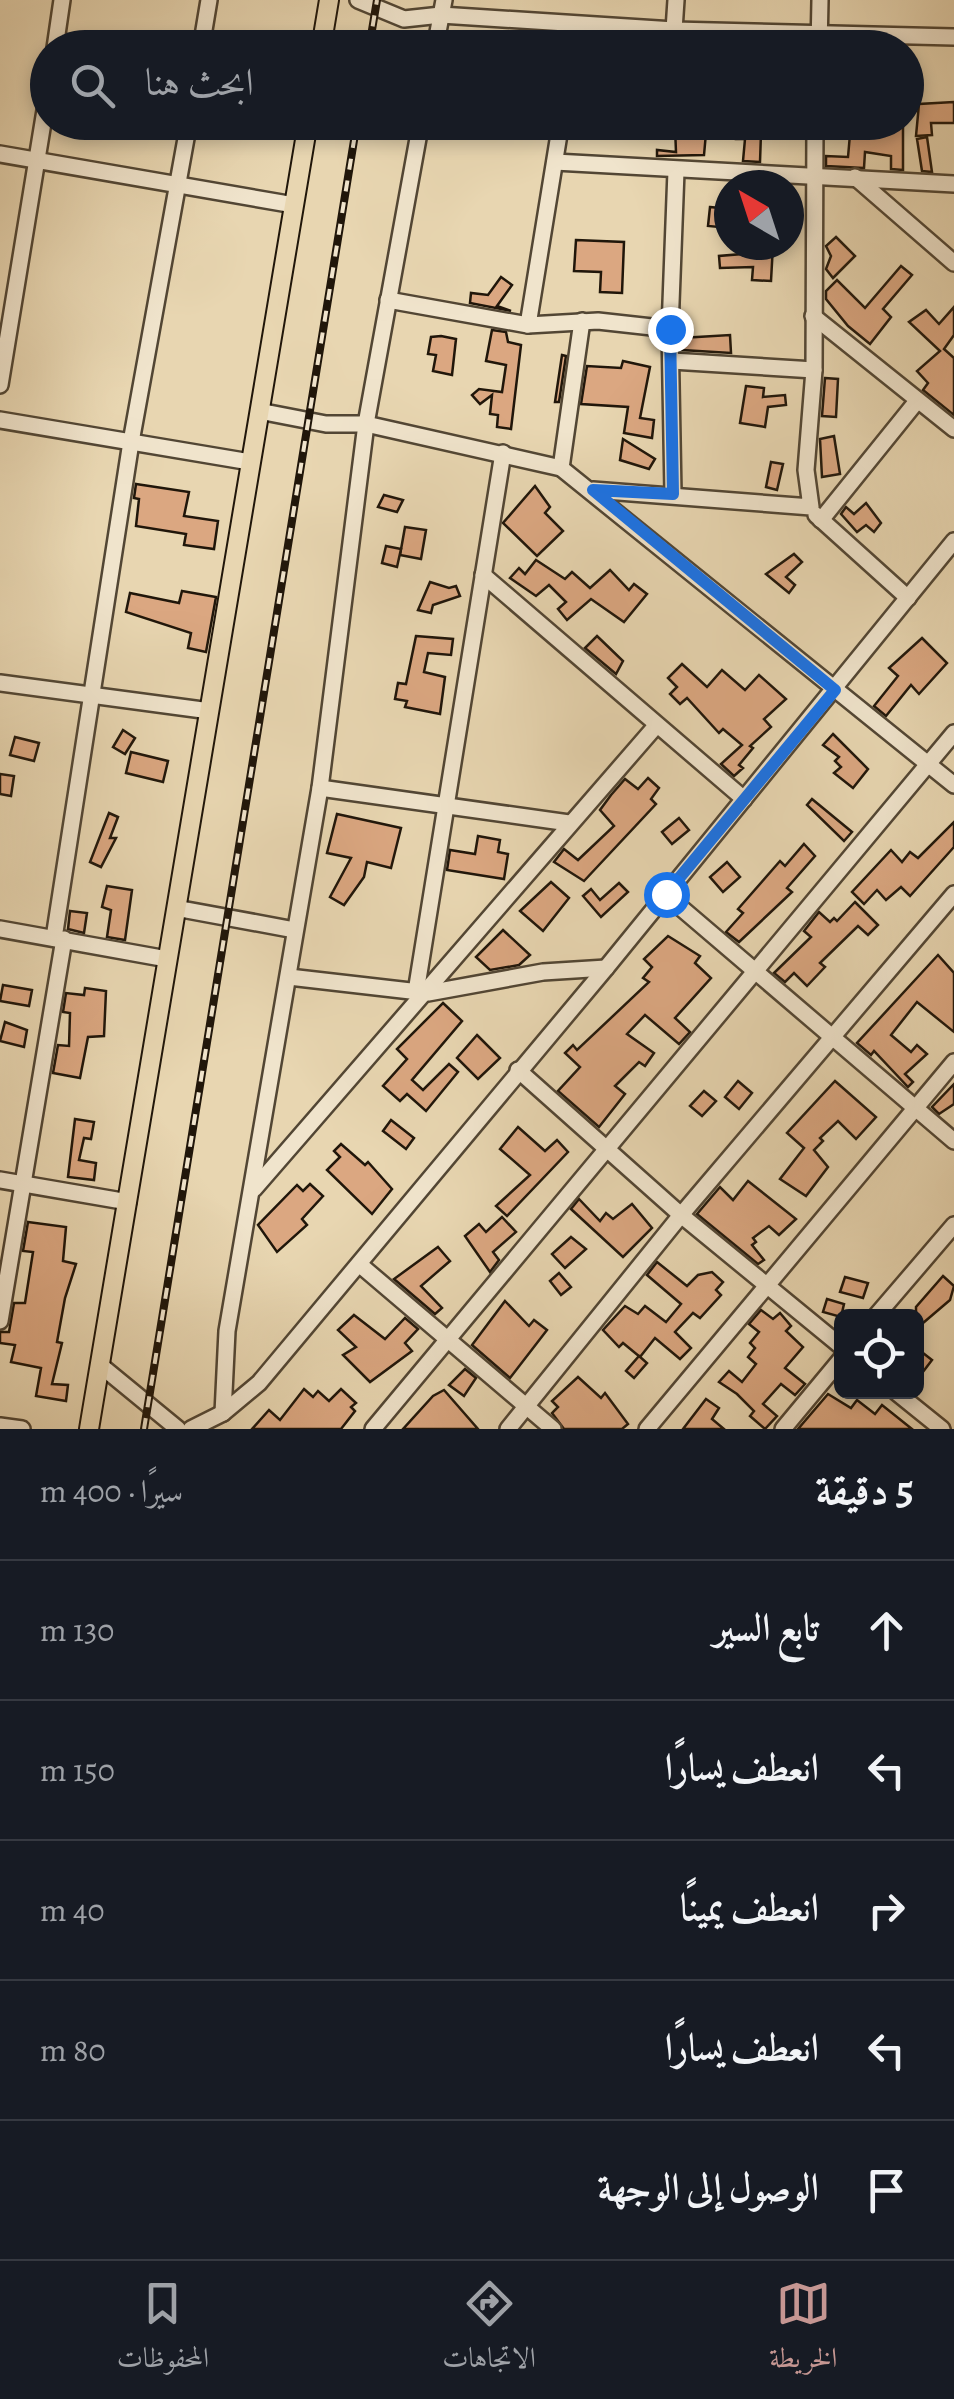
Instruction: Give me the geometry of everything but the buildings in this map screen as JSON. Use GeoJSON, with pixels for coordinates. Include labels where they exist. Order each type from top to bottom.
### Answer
{"type":"FeatureCollection","features":[{"type":"Feature","properties":{"kind":"main road"},"geometry":{"type":"LineString","coordinates":[[324,30],[329,0]]}},
{"type":"Feature","properties":{"kind":"main road"},"geometry":{"type":"LineString","coordinates":[[90,1429],[305,140]]}},
{"type":"Feature","properties":{"kind":"street"},"geometry":{"type":"LineString","coordinates":[[58,30],[62,0]]}},
{"type":"Feature","properties":{"kind":"street"},"geometry":{"type":"LineString","coordinates":[[204,30],[209,0]]}},
{"type":"Feature","properties":{"kind":"street"},"geometry":{"type":"LineString","coordinates":[[358,0],[404,19],[443,8],[575,26],[674,30],[676,0]]}},
{"type":"Feature","properties":{"kind":"street"},"geometry":{"type":"LineString","coordinates":[[819,30],[820,0]]}},
{"type":"Feature","properties":{"kind":"street"},"geometry":{"type":"LineString","coordinates":[[574,30],[575,26]]}},
{"type":"Feature","properties":{"kind":"street"},"geometry":{"type":"LineString","coordinates":[[924,38],[954,37]]}},
{"type":"Feature","properties":{"kind":"street"},"geometry":{"type":"LineString","coordinates":[[0,386],[40,140]]}},
{"type":"Feature","properties":{"kind":"street"},"geometry":{"type":"LineString","coordinates":[[0,1321],[131,442],[186,140]]}},
{"type":"Feature","properties":{"kind":"street"},"geometry":{"type":"LineString","coordinates":[[223,1413],[227,1332],[320,788],[366,424],[419,140]]}},
{"type":"Feature","properties":{"kind":"street"},"geometry":{"type":"LineString","coordinates":[[528,325],[558,140]]}},
{"type":"Feature","properties":{"kind":"street"},"geometry":{"type":"LineString","coordinates":[[814,140],[814,370],[806,470],[816,514]]}},
{"type":"Feature","properties":{"kind":"street"},"geometry":{"type":"LineString","coordinates":[[0,154],[178,188],[294,204]]}},
{"type":"Feature","properties":{"kind":"street"},"geometry":{"type":"LineString","coordinates":[[555,162],[954,184]]}},
{"type":"Feature","properties":{"kind":"street"},"geometry":{"type":"LineString","coordinates":[[673,494],[670,329],[676,170]]}},
{"type":"Feature","properties":{"kind":"street"},"geometry":{"type":"LineString","coordinates":[[854,176],[954,263]]}},
{"type":"Feature","properties":{"kind":"street"},"geometry":{"type":"LineString","coordinates":[[388,300],[528,325],[582,321],[670,329]]}},
{"type":"Feature","properties":{"kind":"street"},"geometry":{"type":"LineString","coordinates":[[813,316],[954,429]]}},
{"type":"Feature","properties":{"kind":"street"},"geometry":{"type":"LineString","coordinates":[[561,468],[582,321]]}},
{"type":"Feature","properties":{"kind":"street"},"geometry":{"type":"LineString","coordinates":[[672,361],[814,370]]}},
{"type":"Feature","properties":{"kind":"street"},"geometry":{"type":"LineString","coordinates":[[816,514],[917,400]]}},
{"type":"Feature","properties":{"kind":"street"},"geometry":{"type":"LineString","coordinates":[[258,411],[326,424],[366,424],[561,468],[954,785]]}},
{"type":"Feature","properties":{"kind":"street"},"geometry":{"type":"LineString","coordinates":[[0,420],[250,462]]}},
{"type":"Feature","properties":{"kind":"street"},"geometry":{"type":"LineString","coordinates":[[422,992],[503,453]]}},
{"type":"Feature","properties":{"kind":"street"},"geometry":{"type":"LineString","coordinates":[[593,490],[673,494],[816,514],[908,598]]}},
{"type":"Feature","properties":{"kind":"street"},"geometry":{"type":"LineString","coordinates":[[192,1429],[223,1413],[259,1383],[606,968],[954,541]]}},
{"type":"Feature","properties":{"kind":"street"},"geometry":{"type":"LineString","coordinates":[[483,576],[654,727],[744,800]]}},
{"type":"Feature","properties":{"kind":"street"},"geometry":{"type":"LineString","coordinates":[[0,683],[210,711]]}},
{"type":"Feature","properties":{"kind":"street"},"geometry":{"type":"LineString","coordinates":[[253,1190],[654,727]]}},
{"type":"Feature","properties":{"kind":"street"},"geometry":{"type":"LineString","coordinates":[[372,1429],[954,733]]}},
{"type":"Feature","properties":{"kind":"street"},"geometry":{"type":"LineString","coordinates":[[320,788],[569,823]]}},
{"type":"Feature","properties":{"kind":"street"},"geometry":{"type":"LineString","coordinates":[[666,894],[954,1142]]}},
{"type":"Feature","properties":{"kind":"street"},"geometry":{"type":"LineString","coordinates":[[508,1429],[681,1215],[954,894]]}},
{"type":"Feature","properties":{"kind":"street"},"geometry":{"type":"LineString","coordinates":[[176,908],[295,930]]}},
{"type":"Feature","properties":{"kind":"street"},"geometry":{"type":"LineString","coordinates":[[0,929],[168,959]]}},
{"type":"Feature","properties":{"kind":"street"},"geometry":{"type":"LineString","coordinates":[[290,977],[422,992],[485,986],[543,972],[606,968]]}},
{"type":"Feature","properties":{"kind":"street"},"geometry":{"type":"LineString","coordinates":[[646,1429],[954,1062]]}},
{"type":"Feature","properties":{"kind":"street"},"geometry":{"type":"LineString","coordinates":[[518,1070],[681,1215],[834,1340]]}},
{"type":"Feature","properties":{"kind":"street"},"geometry":{"type":"LineString","coordinates":[[0,1180],[128,1202]]}},
{"type":"Feature","properties":{"kind":"street"},"geometry":{"type":"LineString","coordinates":[[882,1309],[954,1225]]}},
{"type":"Feature","properties":{"kind":"street"},"geometry":{"type":"LineString","coordinates":[[359,1264],[553,1429]]}},
{"type":"Feature","properties":{"kind":"street"},"geometry":{"type":"LineString","coordinates":[[100,1365],[178,1429]]}},
{"type":"Feature","properties":{"kind":"street"},"geometry":{"type":"LineString","coordinates":[[783,1429],[834,1368]]}},
{"type":"Feature","properties":{"kind":"street"},"geometry":{"type":"LineString","coordinates":[[905,1399],[945,1429],[954,1421]]}},
{"type":"Feature","properties":{"kind":"street"},"geometry":{"type":"LineString","coordinates":[[0,1426],[22,1429]]}},
{"type":"Feature","properties":{"kind":"railway"},"geometry":{"type":"LineString","coordinates":[[372,30],[377,0]]}},
{"type":"Feature","properties":{"kind":"railway"},"geometry":{"type":"LineString","coordinates":[[144,1429],[354,140]]}},
{"type":"Feature","properties":{"kind":"route"},"geometry":{"type":"LineString","coordinates":[[666,894],[835,690],[593,490],[673,494],[670,329]]}}]}
